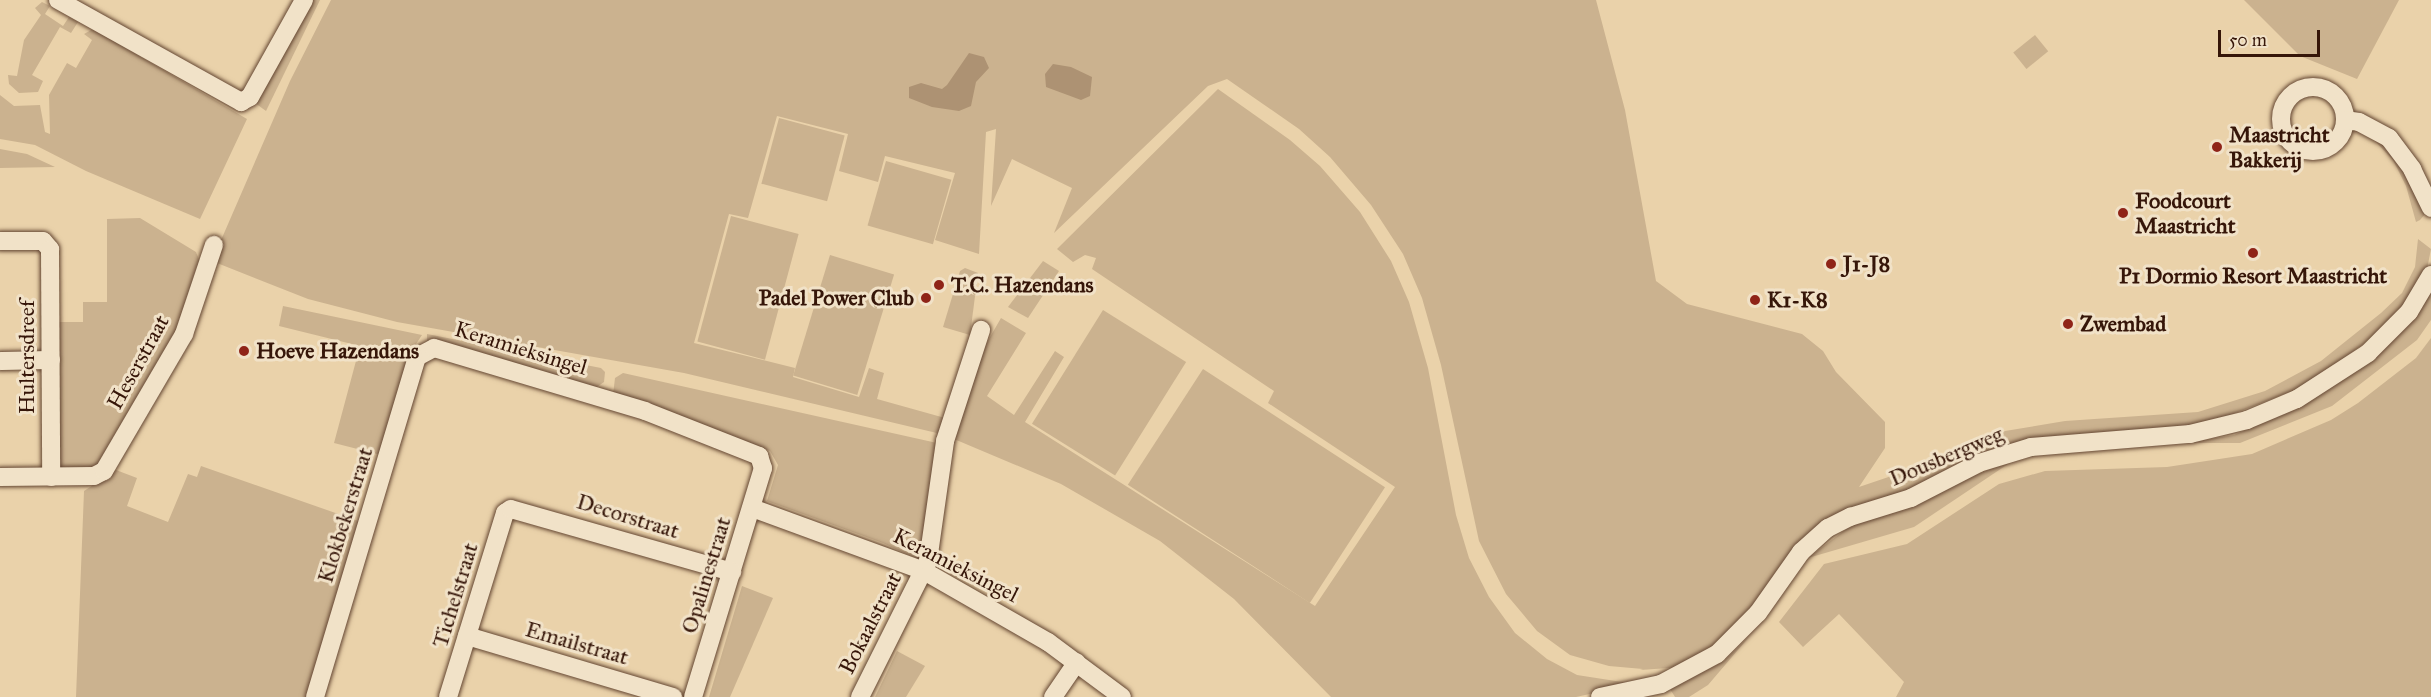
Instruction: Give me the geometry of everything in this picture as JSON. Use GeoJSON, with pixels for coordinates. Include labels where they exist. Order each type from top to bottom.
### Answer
{"type":"FeatureCollection","features":[{"type":"Feature","properties":{"kind":"street"},"geometry":{"type":"LineString","coordinates":[[57,0],[241,102],[250,97],[304,0]]}},
{"type":"Feature","properties":{"kind":"street"},"geometry":{"type":"LineString","coordinates":[[2345,120],[2359,122],[2389,138],[2412,169],[2431,208]]}},
{"type":"Feature","properties":{"kind":"street","name":"Hultersdreef"},"geometry":{"type":"LineString","coordinates":[[0,241],[42,241],[50,249],[51,477]]}},
{"type":"Feature","properties":{"kind":"street","name":"Heserstraat"},"geometry":{"type":"LineString","coordinates":[[51,477],[100,475],[184,334],[214,245]]}},
{"type":"Feature","properties":{"kind":"street","name":"Dousbergweg"},"geometry":{"type":"LineString","coordinates":[[1600,697],[1660,684],[1718,654],[1758,612],[1801,552],[1828,528],[1850,517],[1902,501],[1979,463],[2031,447],[2190,434],[2247,420],[2297,399],[2368,353],[2409,312],[2431,275]]}},
{"type":"Feature","properties":{"kind":"street","name":"Bokaalstraat"},"geometry":{"type":"LineString","coordinates":[[860,697],[926,566],[945,441],[981,330]]}},
{"type":"Feature","properties":{"kind":"street","name":"Keramieksingel"},"geometry":{"type":"LineString","coordinates":[[425,350],[441,349],[645,411],[755,453],[763,468]]}},
{"type":"Feature","properties":{"kind":"street","name":"Klokbekerstraat"},"geometry":{"type":"LineString","coordinates":[[315,697],[417,357],[425,350]]}},
{"type":"Feature","properties":{"kind":"street"},"geometry":{"type":"LineString","coordinates":[[0,361],[51,360]]}},
{"type":"Feature","properties":{"kind":"street","name":"Opalinestraat"},"geometry":{"type":"LineString","coordinates":[[693,697],[763,468]]}},
{"type":"Feature","properties":{"kind":"street"},"geometry":{"type":"LineString","coordinates":[[0,477],[51,477]]}},
{"type":"Feature","properties":{"kind":"street","name":"Keramieksingel"},"geometry":{"type":"LineString","coordinates":[[752,508],[926,566],[1077,662],[1122,697]]}},
{"type":"Feature","properties":{"kind":"street","name":"Decorstraat"},"geometry":{"type":"LineString","coordinates":[[511,509],[732,572]]}},
{"type":"Feature","properties":{"kind":"street","name":"Tichelstraat"},"geometry":{"type":"LineString","coordinates":[[448,697],[505,513],[511,509]]}},
{"type":"Feature","properties":{"kind":"street","name":"Emailstraat"},"geometry":{"type":"LineString","coordinates":[[467,636],[673,697]]}},
{"type":"Feature","properties":{"kind":"street"},"geometry":{"type":"LineString","coordinates":[[1053,697],[1077,662]]}},
{"type":"Feature","properties":{"kind":"shaded area"},"geometry":{"type":"Polygon","coordinates":[[[312,0],[320,0],[266,111],[255,103],[312,0]]]}},
{"type":"Feature","properties":{"kind":"shaded area"},"geometry":{"type":"Polygon","coordinates":[[[331,0],[1596,0],[1625,110],[1656,281],[1687,304],[1802,334],[1823,351],[1836,372],[1885,422],[1885,448],[1859,487],[1915,468],[1993,433],[2065,421],[2198,412],[2265,391],[2321,361],[2381,313],[2402,293],[2415,267],[2418,239],[2431,249],[2427,269],[2413,294],[2380,332],[2305,386],[2202,426],[2082,435],[1846,511],[1744,624],[1683,667],[1640,670],[1643,669],[1609,666],[1570,655],[1537,631],[1506,594],[1479,541],[1441,365],[1422,298],[1403,254],[1371,205],[1330,157],[1299,129],[1227,79],[1208,86],[1054,233],[1072,188],[1012,159],[991,206],[996,129],[986,132],[979,254],[935,240],[955,173],[885,156],[878,182],[839,171],[848,134],[777,116],[748,218],[729,214],[694,343],[795,368],[793,377],[859,397],[869,368],[884,373],[877,399],[945,418],[941,434],[684,373],[397,322],[308,299],[212,261],[290,81],[331,0]]]}},
{"type":"Feature","properties":{"kind":"shaded area"},"geometry":{"type":"Polygon","coordinates":[[[2244,0],[2399,0],[2357,79],[2300,56],[2244,0]]]}},
{"type":"Feature","properties":{"kind":"shaded area"},"geometry":{"type":"Polygon","coordinates":[[[42,2],[50,6],[45,14],[63,26],[69,17],[78,22],[71,33],[60,27],[32,75],[43,81],[38,92],[19,93],[9,84],[8,75],[17,76],[24,40],[41,15],[35,8],[42,2]]]}},
{"type":"Feature","properties":{"kind":"shaded area"},"geometry":{"type":"Polygon","coordinates":[[[93,29],[247,119],[200,219],[86,171],[35,145],[0,139],[0,95],[14,106],[40,105],[45,132],[50,134],[49,95],[67,63],[76,68],[92,40],[84,34],[93,29]]]}},
{"type":"Feature","properties":{"kind":"shaded area"},"geometry":{"type":"Polygon","coordinates":[[[2035,35],[2048,51],[2026,69],[2013,53],[2035,35]]]}},
{"type":"Feature","properties":{"kind":"shaded area"},"geometry":{"type":"Polygon","coordinates":[[[969,53],[984,57],[989,68],[976,82],[971,106],[959,111],[932,107],[909,98],[909,87],[921,83],[942,89],[969,53]]]}},
{"type":"Feature","properties":{"kind":"shaded area"},"geometry":{"type":"Polygon","coordinates":[[[1053,64],[1071,67],[1092,77],[1090,96],[1081,100],[1046,87],[1045,74],[1053,64]]]}},
{"type":"Feature","properties":{"kind":"shaded area"},"geometry":{"type":"Polygon","coordinates":[[[1218,89],[1290,140],[1320,166],[1360,212],[1391,261],[1409,302],[1428,368],[1456,515],[1469,558],[1489,597],[1515,633],[1547,659],[1577,675],[1635,684],[1576,697],[1331,697],[1234,599],[1160,541],[1061,484],[954,439],[978,358],[1001,318],[1026,333],[987,396],[1014,415],[1055,351],[1064,357],[1025,422],[1315,606],[1395,487],[1268,403],[1274,391],[1092,269],[1096,258],[1085,255],[1073,262],[1057,249],[1218,89]]]}},
{"type":"Feature","properties":{"kind":"shaded area"},"geometry":{"type":"Polygon","coordinates":[[[779,118],[845,136],[827,201],[761,184],[779,118]]]}},
{"type":"Feature","properties":{"kind":"shaded area"},"geometry":{"type":"Polygon","coordinates":[[[2377,137],[2412,177],[2425,214],[2416,222],[2406,186],[2393,160],[2374,140],[2377,137]]]}},
{"type":"Feature","properties":{"kind":"shaded area"},"geometry":{"type":"Polygon","coordinates":[[[0,149],[27,154],[55,167],[0,168],[0,149]]]}},
{"type":"Feature","properties":{"kind":"shaded area"},"geometry":{"type":"Polygon","coordinates":[[[886,161],[951,180],[933,244],[868,225],[886,161]]]}},
{"type":"Feature","properties":{"kind":"shaded area"},"geometry":{"type":"Polygon","coordinates":[[[731,216],[799,234],[765,360],[697,342],[731,216]]]}},
{"type":"Feature","properties":{"kind":"shaded area"},"geometry":{"type":"Polygon","coordinates":[[[140,218],[196,252],[200,262],[189,306],[105,464],[91,470],[59,468],[55,322],[83,322],[83,302],[107,302],[107,219],[140,218]]]}},
{"type":"Feature","properties":{"kind":"shaded area"},"geometry":{"type":"Polygon","coordinates":[[[830,255],[894,275],[857,395],[793,375],[830,255]]]}},
{"type":"Feature","properties":{"kind":"shaded area"},"geometry":{"type":"Polygon","coordinates":[[[1043,261],[1059,271],[1028,318],[1008,307],[1043,261]]]}},
{"type":"Feature","properties":{"kind":"shaded area"},"geometry":{"type":"Polygon","coordinates":[[[965,268],[978,273],[970,335],[943,327],[960,271],[965,268]]]}},
{"type":"Feature","properties":{"kind":"shaded area"},"geometry":{"type":"Polygon","coordinates":[[[2431,286],[2431,320],[2417,340],[2332,406],[2240,443],[2187,443],[2234,435],[2297,408],[2431,286]]]}},
{"type":"Feature","properties":{"kind":"shaded area"},"geometry":{"type":"Polygon","coordinates":[[[283,306],[422,335],[412,350],[381,455],[334,443],[360,346],[279,326],[283,306]]]}},
{"type":"Feature","properties":{"kind":"shaded area"},"geometry":{"type":"Polygon","coordinates":[[[1103,310],[1186,362],[1115,476],[1032,424],[1103,310]]]}},
{"type":"Feature","properties":{"kind":"shaded area"},"geometry":{"type":"Polygon","coordinates":[[[427,334],[601,368],[605,372],[604,382],[594,389],[427,341],[427,334]]]}},
{"type":"Feature","properties":{"kind":"shaded area"},"geometry":{"type":"Polygon","coordinates":[[[2431,338],[2431,697],[1896,697],[1904,682],[1839,614],[1803,647],[1779,622],[1824,564],[1907,544],[1999,484],[2045,471],[2167,467],[2252,454],[2331,420],[2358,403],[2416,358],[2431,338]]]}},
{"type":"Feature","properties":{"kind":"shaded area"},"geometry":{"type":"Polygon","coordinates":[[[1203,369],[1385,487],[1310,603],[1128,485],[1203,369]]]}},
{"type":"Feature","properties":{"kind":"shaded area"},"geometry":{"type":"Polygon","coordinates":[[[623,373],[937,443],[922,561],[883,543],[767,501],[778,465],[770,451],[613,395],[615,378],[623,373]]]}},
{"type":"Feature","properties":{"kind":"shaded area"},"geometry":{"type":"Polygon","coordinates":[[[2017,458],[1914,527],[1808,558],[1849,527],[2017,458]]]}},
{"type":"Feature","properties":{"kind":"shaded area"},"geometry":{"type":"Polygon","coordinates":[[[201,466],[367,524],[314,697],[76,697],[84,491],[116,470],[137,478],[127,506],[168,522],[188,474],[197,477],[201,466]]]}},
{"type":"Feature","properties":{"kind":"shaded area"},"geometry":{"type":"Polygon","coordinates":[[[742,586],[773,598],[730,697],[709,697],[742,586]]]}},
{"type":"Feature","properties":{"kind":"shaded area"},"geometry":{"type":"Polygon","coordinates":[[[1749,637],[1708,685],[1689,697],[1675,697],[1670,689],[1724,661],[1749,637]]]}},
{"type":"Feature","properties":{"kind":"shaded area"},"geometry":{"type":"Polygon","coordinates":[[[897,651],[925,666],[906,697],[875,697],[897,651]]]}},
{"type":"Feature","properties":{"kind":"place","name":"Maastricht Bakkerij"},"geometry":{"type":"Point","coordinates":[2217,147]}},
{"type":"Feature","properties":{"kind":"place","name":"Foodcourt Maastricht"},"geometry":{"type":"Point","coordinates":[2123,213]}},
{"type":"Feature","properties":{"kind":"place","name":"P1 Dormio Resort Maastricht"},"geometry":{"type":"Point","coordinates":[2253,253]}},
{"type":"Feature","properties":{"kind":"place","name":"J1-J8"},"geometry":{"type":"Point","coordinates":[1831,264]}},
{"type":"Feature","properties":{"kind":"place","name":"T.C. Hazendans"},"geometry":{"type":"Point","coordinates":[939,285]}},
{"type":"Feature","properties":{"kind":"place","name":"Padel Power Club"},"geometry":{"type":"Point","coordinates":[926,298]}},
{"type":"Feature","properties":{"kind":"place","name":"K1-K8"},"geometry":{"type":"Point","coordinates":[1755,300]}},
{"type":"Feature","properties":{"kind":"place","name":"Zwembad"},"geometry":{"type":"Point","coordinates":[2068,324]}},
{"type":"Feature","properties":{"kind":"place","name":"Hoeve Hazendans"},"geometry":{"type":"Point","coordinates":[244,351]}}]}
